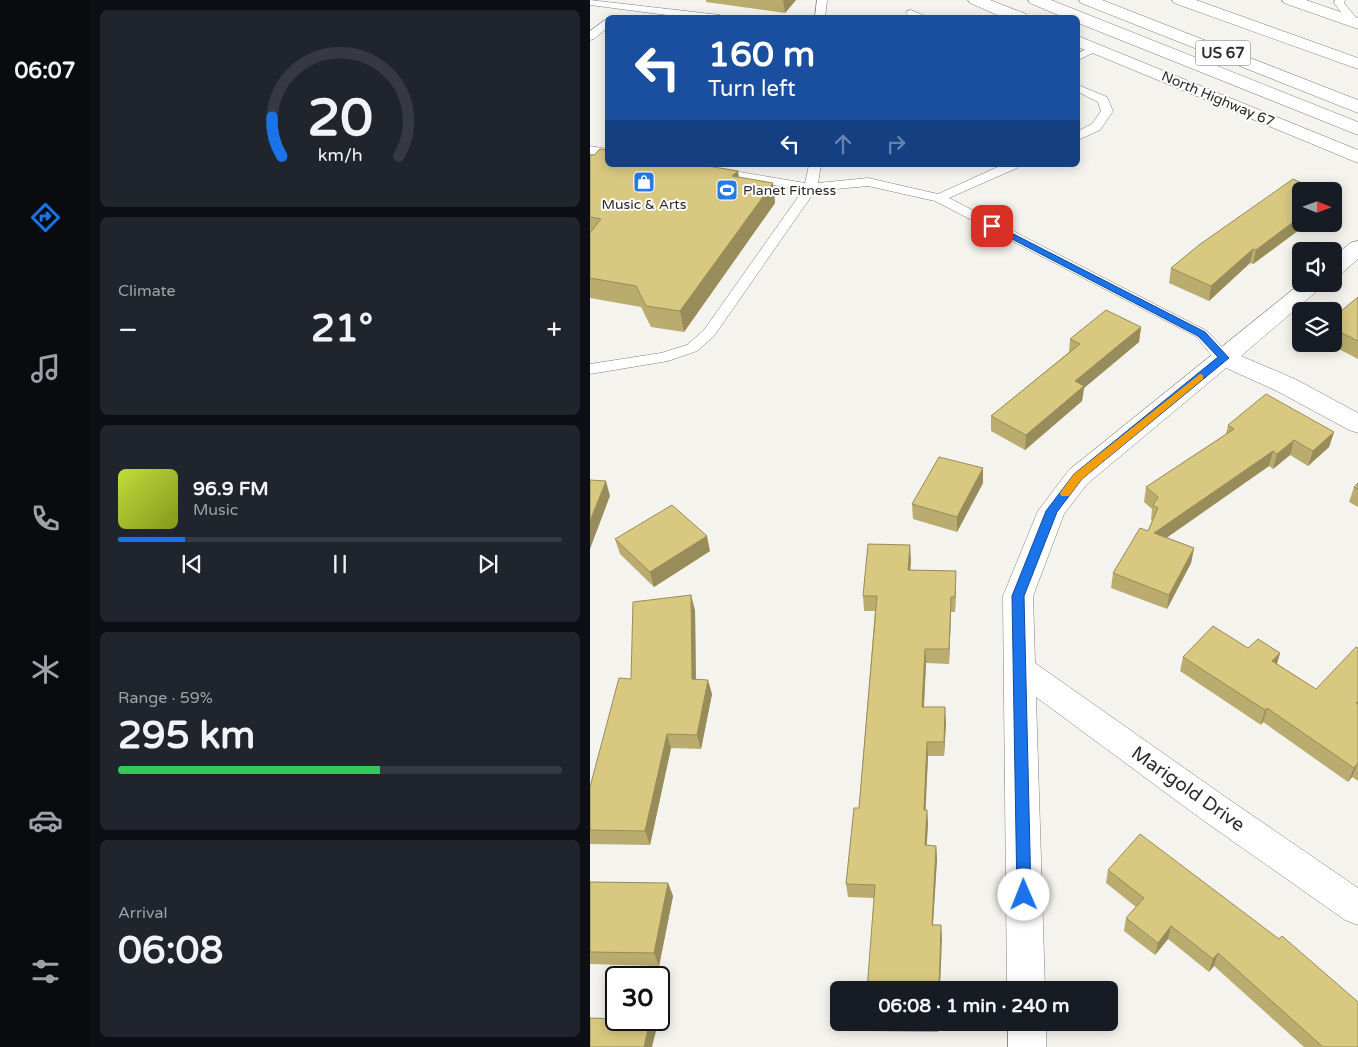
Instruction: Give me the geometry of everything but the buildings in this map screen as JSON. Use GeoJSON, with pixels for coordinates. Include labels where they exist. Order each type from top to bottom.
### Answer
{"type":"FeatureCollection","features":[{"type":"Feature","properties":{"kind":"main road"},"geometry":{"type":"LineString","coordinates":[[976,0],[1013,15]]}},
{"type":"Feature","properties":{"kind":"main road"},"geometry":{"type":"LineString","coordinates":[[1036,0],[1073,15]]}},
{"type":"Feature","properties":{"kind":"main road","name":"US 67"},"geometry":{"type":"LineString","coordinates":[[1087,0],[1358,107]]}},
{"type":"Feature","properties":{"kind":"main road","name":"US 67"},"geometry":{"type":"LineString","coordinates":[[1180,0],[1358,62]]}},
{"type":"Feature","properties":{"kind":"main road"},"geometry":{"type":"LineString","coordinates":[[1290,0],[1356,24]]}},
{"type":"Feature","properties":{"kind":"main road"},"geometry":{"type":"LineString","coordinates":[[1080,18],[1358,129]]}},
{"type":"Feature","properties":{"kind":"main road","name":"North Highway 67"},"geometry":{"type":"LineString","coordinates":[[1080,42],[1358,157]]}},
{"type":"Feature","properties":{"kind":"main road"},"geometry":{"type":"LineString","coordinates":[[1342,261],[1358,248]]}},
{"type":"Feature","properties":{"kind":"main road"},"geometry":{"type":"LineString","coordinates":[[1026,981],[1018,596],[1052,511],[1078,477],[1304,292]]}},
{"type":"Feature","properties":{"kind":"main road"},"geometry":{"type":"LineString","coordinates":[[1224,358],[1286,385],[1358,424]]}},
{"type":"Feature","properties":{"kind":"main road","name":"Marigold Drive"},"geometry":{"type":"LineString","coordinates":[[1019,668],[1212,807],[1358,908]]}},
{"type":"Feature","properties":{"kind":"main road"},"geometry":{"type":"LineString","coordinates":[[1027,1031],[1028,1047]]}},
{"type":"Feature","properties":{"kind":"lane"},"geometry":{"type":"LineString","coordinates":[[820,15],[822,0]]}},
{"type":"Feature","properties":{"kind":"lane"},"geometry":{"type":"LineString","coordinates":[[1340,0],[1339,3],[1356,24]]}},
{"type":"Feature","properties":{"kind":"lane"},"geometry":{"type":"LineString","coordinates":[[592,1],[627,3],[701,15]]}},
{"type":"Feature","properties":{"kind":"lane"},"geometry":{"type":"LineString","coordinates":[[614,15],[627,3]]}},
{"type":"Feature","properties":{"kind":"lane"},"geometry":{"type":"LineString","coordinates":[[911,13],[915,15]]}},
{"type":"Feature","properties":{"kind":"lane"},"geometry":{"type":"LineString","coordinates":[[590,37],[605,24]]}},
{"type":"Feature","properties":{"kind":"lane"},"geometry":{"type":"LineString","coordinates":[[1080,56],[1095,48]]}},
{"type":"Feature","properties":{"kind":"lane"},"geometry":{"type":"LineString","coordinates":[[1080,89],[1103,100],[1107,111],[1096,127],[1080,135]]}},
{"type":"Feature","properties":{"kind":"lane"},"geometry":{"type":"LineString","coordinates":[[590,150],[605,152]]}},
{"type":"Feature","properties":{"kind":"lane"},"geometry":{"type":"LineString","coordinates":[[688,167],[811,188],[868,182],[939,198],[1202,334],[1224,358]]}},
{"type":"Feature","properties":{"kind":"lane"},"geometry":{"type":"LineString","coordinates":[[590,368],[663,358],[692,348],[709,333],[811,188],[816,167]]}},
{"type":"Feature","properties":{"kind":"lane"},"geometry":{"type":"LineString","coordinates":[[939,198],[1001,167]]}},
{"type":"Feature","properties":{"kind":"slow traffic"},"geometry":{"type":"LineString","coordinates":[[1065,493],[1078,477],[1200,377]]}},
{"type":"Feature","properties":{"kind":"place","name":"Music & Arts"},"geometry":{"type":"Point","coordinates":[644,182]}},
{"type":"Feature","properties":{"kind":"place","name":"Planet Fitness"},"geometry":{"type":"Point","coordinates":[727,190]}},
{"type":"Feature","properties":{"kind":"route"},"geometry":{"type":"LineString","coordinates":[[992,226],[1202,334],[1224,358],[1078,477],[1052,511],[1018,596],[1024,895]]}}]}
